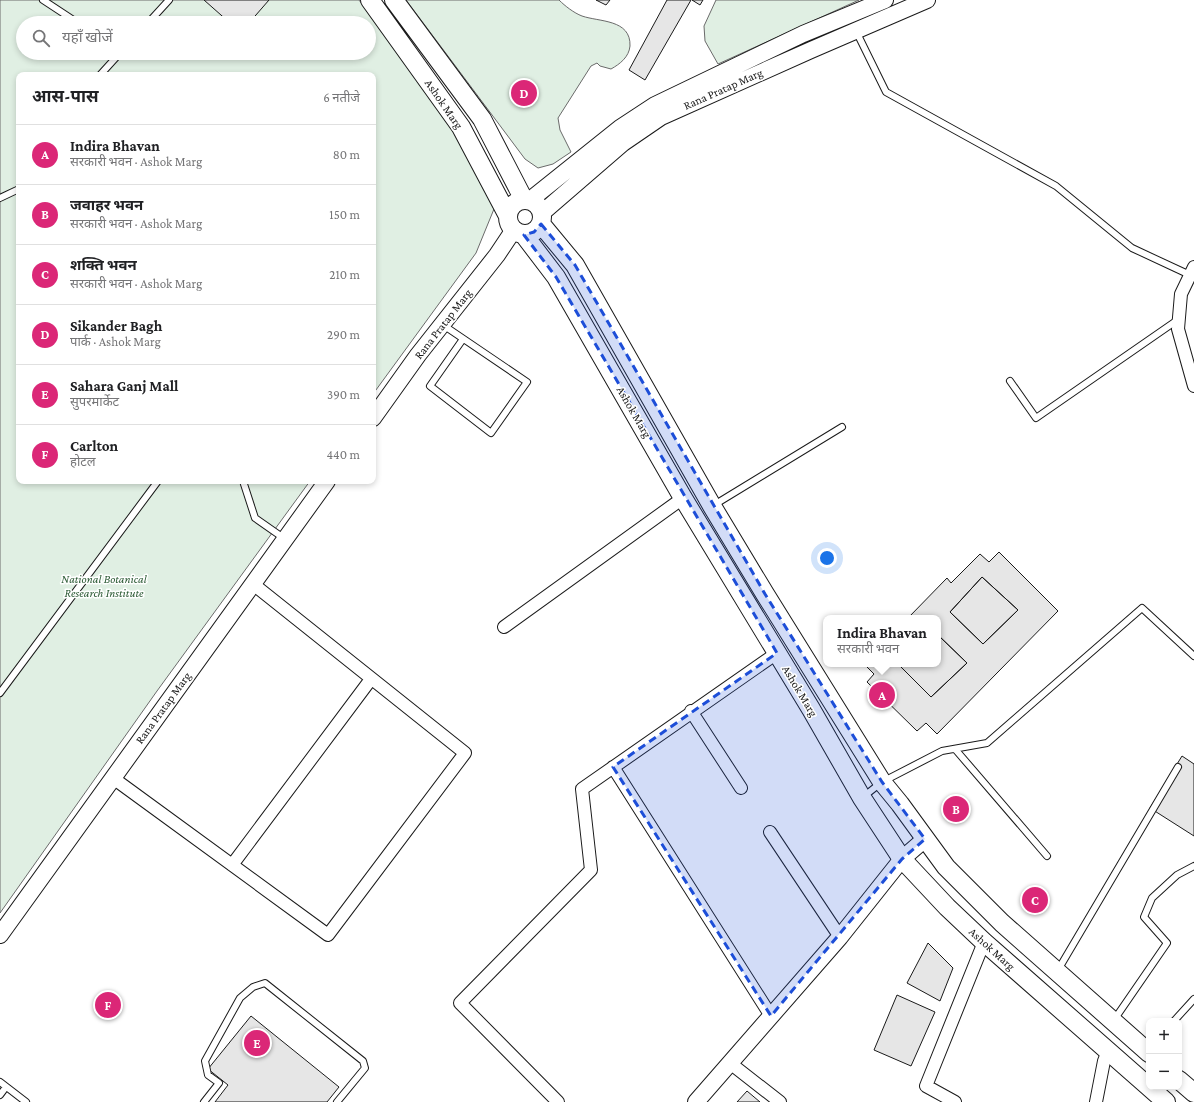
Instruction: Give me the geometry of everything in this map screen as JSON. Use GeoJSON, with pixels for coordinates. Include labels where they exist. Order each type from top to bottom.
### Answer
{"type":"FeatureCollection","features":[{"type":"Feature","properties":{"kind":"main road","name":"Ashok Marg"},"geometry":{"type":"LineString","coordinates":[[370,0],[461,128],[515,227],[556,277],[683,498],[777,653],[862,798],[902,860],[947,908],[1146,1084]]}},
{"type":"Feature","properties":{"kind":"main road","name":"Ashok Marg"},"geometry":{"type":"LineString","coordinates":[[394,0],[482,119],[534,209],[575,265],[712,506],[882,782],[946,867],[1002,924],[1146,1049]]}},
{"type":"Feature","properties":{"kind":"main road","name":"Rana Pratap Marg"},"geometry":{"type":"LineString","coordinates":[[534,209],[620,128],[655,105],[803,34],[885,0]]}},
{"type":"Feature","properties":{"kind":"main road","name":"Rana Pratap Marg"},"geometry":{"type":"LineString","coordinates":[[534,209],[623,143],[661,117],[927,0]]}},
{"type":"Feature","properties":{"kind":"main road"},"geometry":{"type":"LineString","coordinates":[[518,201],[534,209],[534,232],[515,227],[509,209],[513,204],[518,201]]}},
{"type":"Feature","properties":{"kind":"main road","name":"Rana Pratap Marg"},"geometry":{"type":"LineString","coordinates":[[376,414],[442,324],[497,255],[515,227]]}},
{"type":"Feature","properties":{"kind":"main road","name":"Rana Pratap Marg"},"geometry":{"type":"LineString","coordinates":[[0,934],[325,484]]}},
{"type":"Feature","properties":{"kind":"main road"},"geometry":{"type":"LineString","coordinates":[[696,1102],[840,937],[902,860],[926,839]]}},
{"type":"Feature","properties":{"kind":"main road"},"geometry":{"type":"LineString","coordinates":[[1182,1083],[1194,1093]]}},
{"type":"Feature","properties":{"kind":"main road","name":"Ashok Marg"},"geometry":{"type":"LineString","coordinates":[[1152,1090],[1166,1102]]}},
{"type":"Feature","properties":{"kind":"street"},"geometry":{"type":"LineString","coordinates":[[1192,271],[1181,294],[1178,329],[1194,386]]}},
{"type":"Feature","properties":{"kind":"street"},"geometry":{"type":"LineString","coordinates":[[504,628],[683,498]]}},
{"type":"Feature","properties":{"kind":"street"},"geometry":{"type":"LineString","coordinates":[[112,778],[328,935],[465,754],[252,584]]}},
{"type":"Feature","properties":{"kind":"street"},"geometry":{"type":"LineString","coordinates":[[558,1102],[460,1003],[591,870],[582,789],[777,653]]}},
{"type":"Feature","properties":{"kind":"street"},"geometry":{"type":"LineString","coordinates":[[232,865],[372,679]]}},
{"type":"Feature","properties":{"kind":"street"},"geometry":{"type":"LineString","coordinates":[[691,712],[741,788]]}},
{"type":"Feature","properties":{"kind":"street"},"geometry":{"type":"LineString","coordinates":[[613,767],[771,1016]]}},
{"type":"Feature","properties":{"kind":"street"},"geometry":{"type":"LineString","coordinates":[[770,832],[840,937]]}},
{"type":"Feature","properties":{"kind":"street"},"geometry":{"type":"LineString","coordinates":[[955,1102],[926,1086],[984,942]]}},
{"type":"Feature","properties":{"kind":"street"},"geometry":{"type":"LineString","coordinates":[[1096,1102],[1104,1061],[1108,1051]]}},
{"type":"Feature","properties":{"kind":"street"},"geometry":{"type":"LineString","coordinates":[[730,1063],[780,1102]]}},
{"type":"Feature","properties":{"kind":"lane"},"geometry":{"type":"LineString","coordinates":[[43,0],[67,16]]}},
{"type":"Feature","properties":{"kind":"lane"},"geometry":{"type":"LineString","coordinates":[[154,16],[169,0]]}},
{"type":"Feature","properties":{"kind":"lane"},"geometry":{"type":"LineString","coordinates":[[856,31],[886,92],[1056,186],[1132,248],[1192,271]]}},
{"type":"Feature","properties":{"kind":"lane"},"geometry":{"type":"LineString","coordinates":[[103,72],[114,60]]}},
{"type":"Feature","properties":{"kind":"lane"},"geometry":{"type":"LineString","coordinates":[[0,198],[16,190]]}},
{"type":"Feature","properties":{"kind":"lane"},"geometry":{"type":"LineString","coordinates":[[1010,381],[1036,418],[1179,319]]}},
{"type":"Feature","properties":{"kind":"lane"},"geometry":{"type":"LineString","coordinates":[[442,324],[527,382],[491,433],[430,386],[463,339]]}},
{"type":"Feature","properties":{"kind":"lane"},"geometry":{"type":"LineString","coordinates":[[712,506],[842,427]]}},
{"type":"Feature","properties":{"kind":"lane"},"geometry":{"type":"LineString","coordinates":[[0,693],[156,484]]}},
{"type":"Feature","properties":{"kind":"lane"},"geometry":{"type":"LineString","coordinates":[[244,484],[255,518],[286,538]]}},
{"type":"Feature","properties":{"kind":"lane"},"geometry":{"type":"LineString","coordinates":[[862,798],[882,782],[942,751],[987,743],[1142,608],[1194,656]]}},
{"type":"Feature","properties":{"kind":"lane"},"geometry":{"type":"LineString","coordinates":[[955,748],[1047,856]]}},
{"type":"Feature","properties":{"kind":"lane"},"geometry":{"type":"LineString","coordinates":[[1057,972],[1178,767]]}},
{"type":"Feature","properties":{"kind":"lane"},"geometry":{"type":"LineString","coordinates":[[1113,1021],[1167,943],[1144,917],[1152,898],[1177,875],[1194,866]]}},
{"type":"Feature","properties":{"kind":"lane"},"geometry":{"type":"LineString","coordinates":[[204,1102],[219,1083],[208,1075],[205,1061],[208,1054],[240,998],[253,987],[265,983],[363,1061],[365,1068],[337,1102]]}},
{"type":"Feature","properties":{"kind":"lane"},"geometry":{"type":"LineString","coordinates":[[1177,1018],[1194,999]]}},
{"type":"Feature","properties":{"kind":"lane"},"geometry":{"type":"LineString","coordinates":[[0,1082],[26,1102]]}},
{"type":"Feature","properties":{"kind":"lane"},"geometry":{"type":"LineString","coordinates":[[0,1096],[6,1087]]}},
{"type":"Feature","properties":{"kind":"highlighted area"},"geometry":{"type":"Polygon","coordinates":[[[541,224],[575,265],[765,594],[882,782],[925,839],[902,859],[771,1016],[613,767],[777,653],[556,277],[524,235],[534,232],[541,224]]]}},
{"type":"Feature","properties":{"kind":"green space","name":"National Botanical Research Institute"},"geometry":{"type":"Polygon","coordinates":[[[0,0],[359,0],[371,16],[16,16],[16,60],[376,60],[376,23],[467,146],[494,209],[476,253],[376,390],[376,72],[16,72],[16,484],[308,484],[157,691],[0,913],[0,0]]]}},
{"type":"Feature","properties":{"kind":"green space"},"geometry":{"type":"Polygon","coordinates":[[[406,0],[559,0],[579,15],[620,26],[629,37],[630,46],[628,54],[624,60],[611,69],[600,66],[597,63],[591,66],[558,118],[560,130],[571,152],[553,164],[538,168],[525,159],[406,0]]]}},
{"type":"Feature","properties":{"kind":"green space"},"geometry":{"type":"Polygon","coordinates":[[[716,0],[859,0],[718,64],[705,41],[704,26],[716,0]]]}},
{"type":"Feature","properties":{"kind":"building"},"geometry":{"type":"Polygon","coordinates":[[[204,0],[269,0],[255,16],[222,16],[204,0]]]}},
{"type":"Feature","properties":{"kind":"building"},"geometry":{"type":"Polygon","coordinates":[[[596,0],[610,0],[606,5],[596,0]]]}},
{"type":"Feature","properties":{"kind":"building"},"geometry":{"type":"Polygon","coordinates":[[[667,0],[691,0],[645,80],[629,70],[667,0]]]}},
{"type":"Feature","properties":{"kind":"building"},"geometry":{"type":"Polygon","coordinates":[[[692,0],[703,0],[700,5],[692,0]]]}},
{"type":"Feature","properties":{"kind":"building"},"geometry":{"type":"Polygon","coordinates":[[[999,552],[1058,611],[937,734],[926,723],[917,731],[867,682],[874,674],[867,667],[901,667],[931,697],[967,663],[941,638],[941,615],[911,615],[947,578],[951,583],[980,554],[989,562],[999,552]],[[982,577],[950,612],[983,644],[1018,610],[982,577]]]}},
{"type":"Feature","properties":{"kind":"building"},"geometry":{"type":"Polygon","coordinates":[[[982,577],[1018,610],[983,644],[950,612],[982,577]]]}},
{"type":"Feature","properties":{"kind":"building"},"geometry":{"type":"Polygon","coordinates":[[[941,638],[967,663],[931,697],[901,667],[941,667],[941,638]]]}},
{"type":"Feature","properties":{"kind":"building"},"geometry":{"type":"Polygon","coordinates":[[[1182,756],[1194,764],[1194,836],[1150,808],[1182,756]]]}},
{"type":"Feature","properties":{"kind":"building"},"geometry":{"type":"Polygon","coordinates":[[[928,943],[953,968],[940,1001],[907,983],[928,943]]]}},
{"type":"Feature","properties":{"kind":"building"},"geometry":{"type":"Polygon","coordinates":[[[897,995],[935,1012],[911,1066],[874,1050],[897,995]]]}},
{"type":"Feature","properties":{"kind":"building"},"geometry":{"type":"Polygon","coordinates":[[[251,1016],[339,1087],[327,1102],[215,1102],[228,1085],[208,1069],[251,1016]]]}},
{"type":"Feature","properties":{"kind":"building"},"geometry":{"type":"Polygon","coordinates":[[[747,1091],[760,1102],[737,1102],[747,1091]]]}},
{"type":"Feature","properties":{"kind":"place","name":"Sikander Bagh"},"geometry":{"type":"Point","coordinates":[524,93]}},
{"type":"Feature","properties":{"kind":"place","name":"Indira Bhavan"},"geometry":{"type":"Point","coordinates":[882,695]}},
{"type":"Feature","properties":{"kind":"place","name":"जवाहर भवन"},"geometry":{"type":"Point","coordinates":[956,809]}},
{"type":"Feature","properties":{"kind":"place","name":"शक्ति भवन"},"geometry":{"type":"Point","coordinates":[1035,900]}},
{"type":"Feature","properties":{"kind":"place","name":"Carlton"},"geometry":{"type":"Point","coordinates":[108,1005]}},
{"type":"Feature","properties":{"kind":"place","name":"Sahara Ganj Mall"},"geometry":{"type":"Point","coordinates":[257,1043]}}]}
